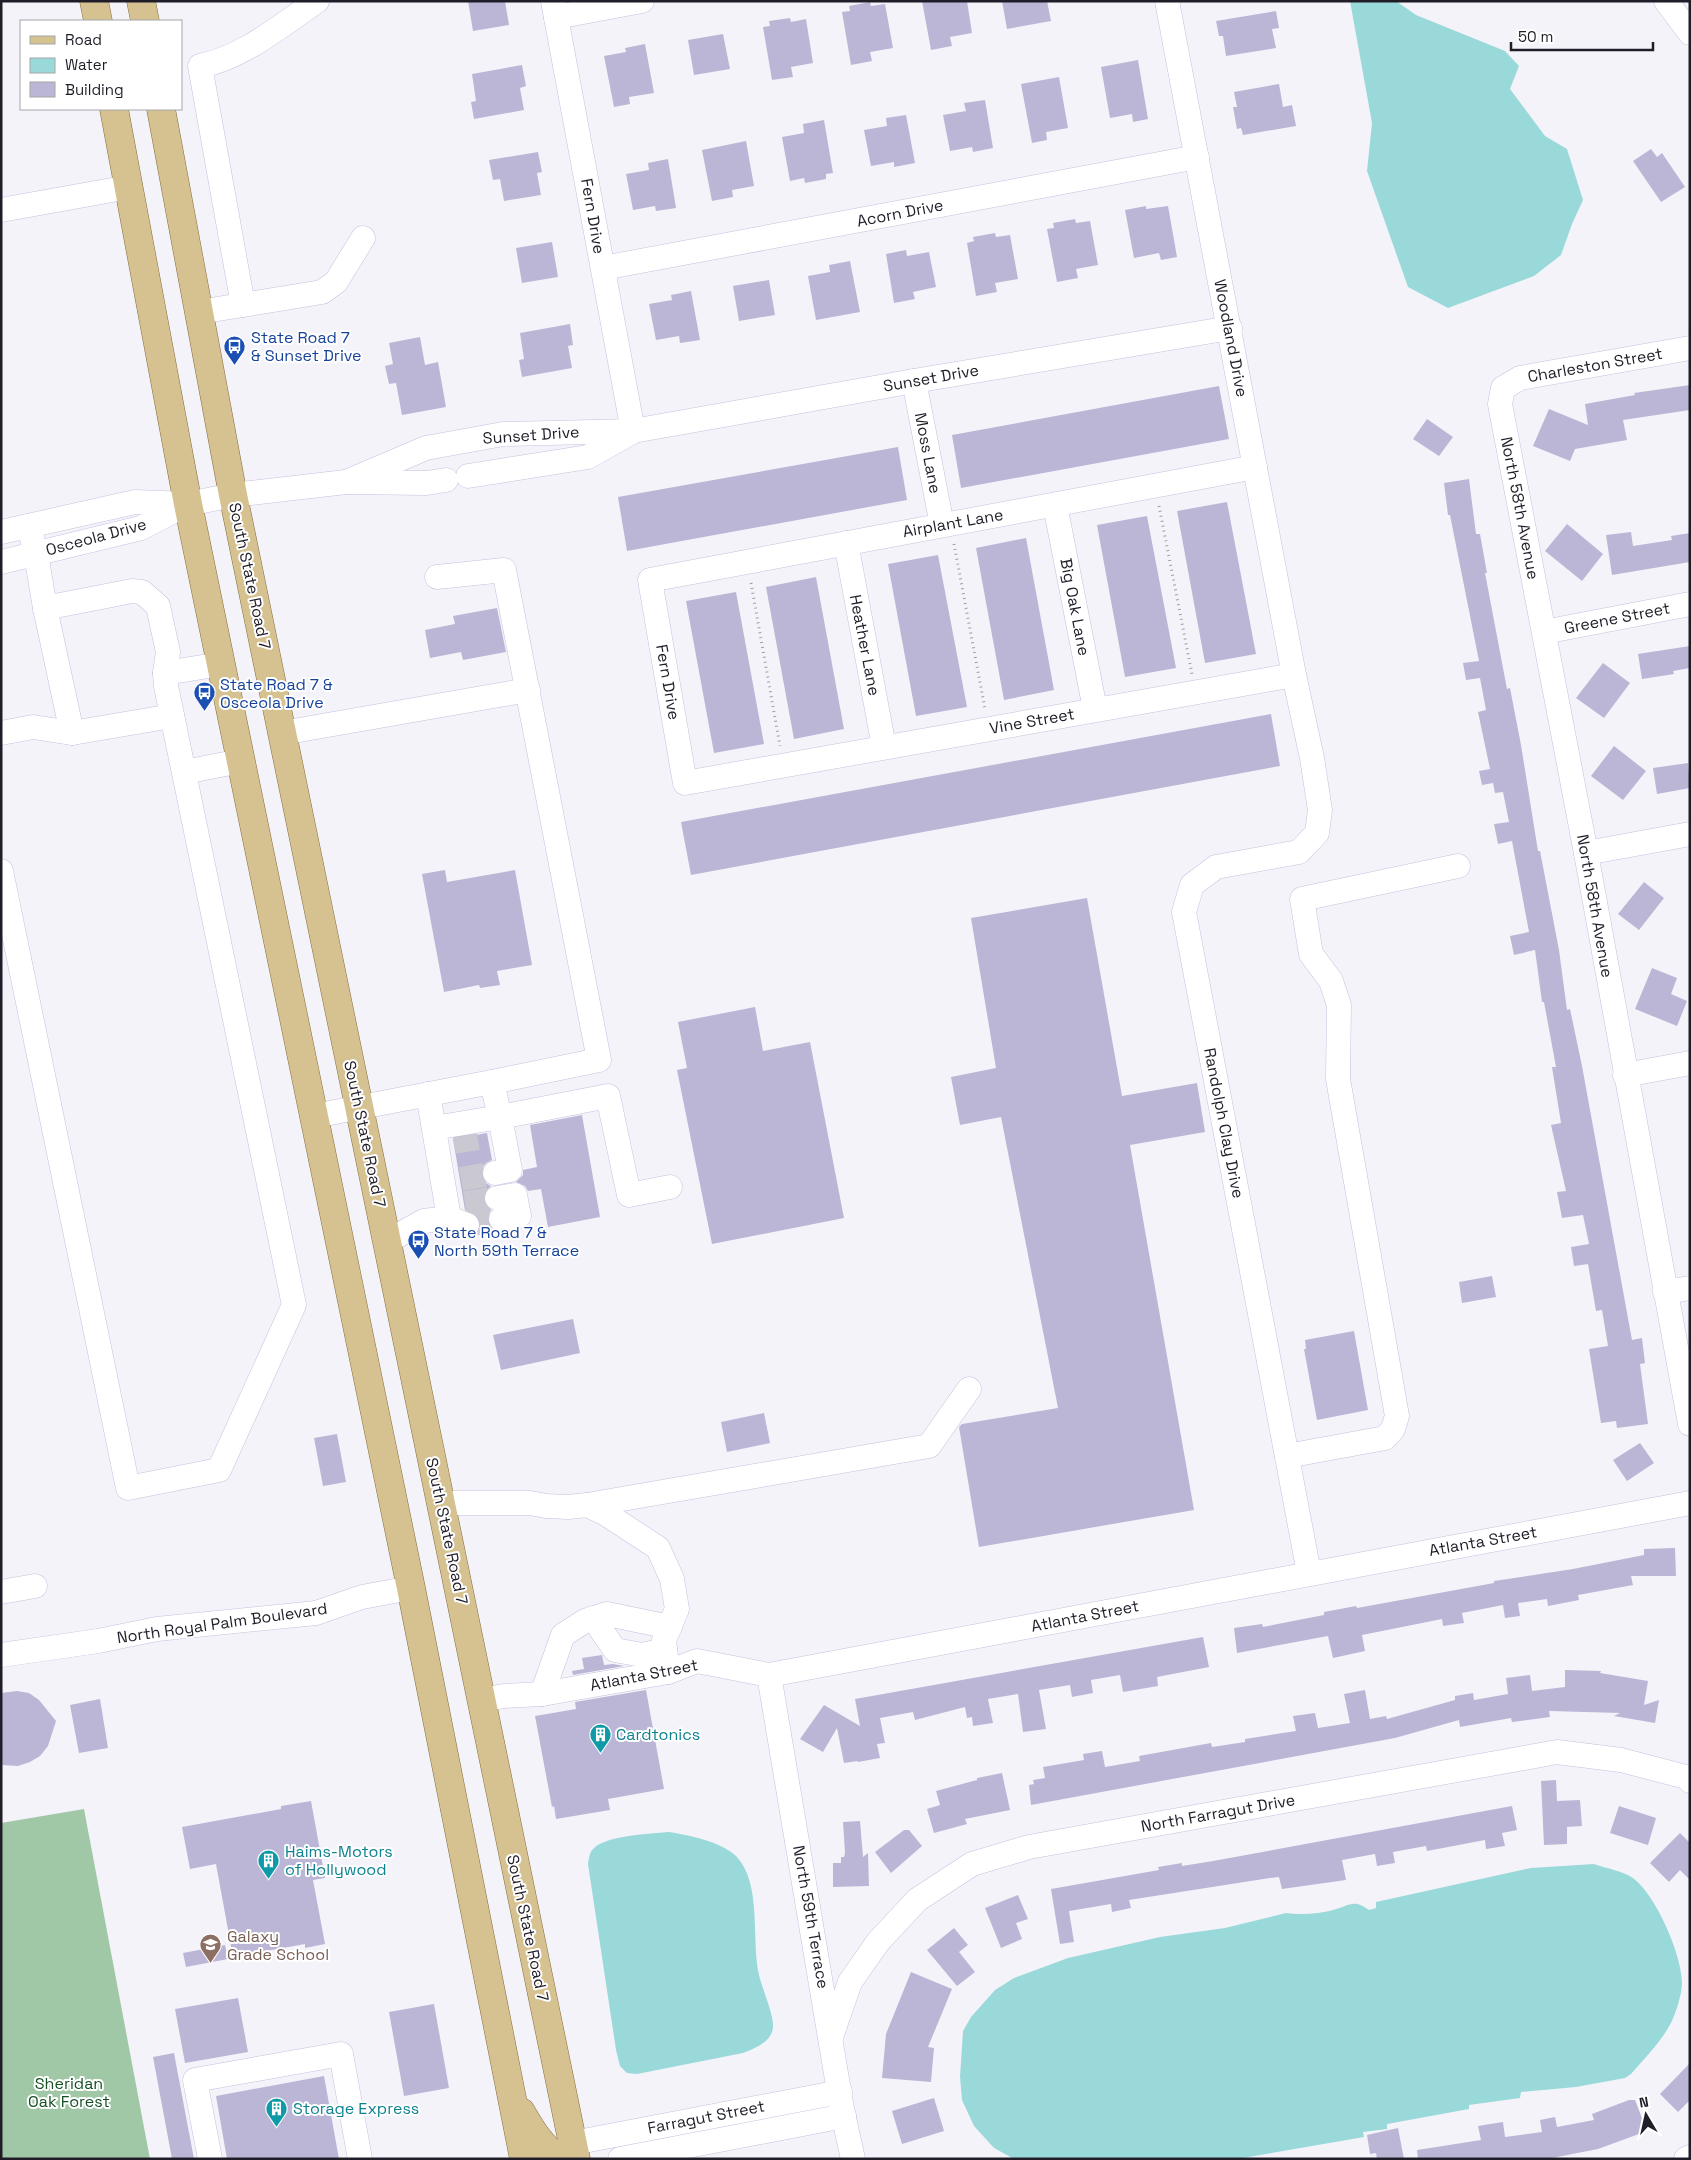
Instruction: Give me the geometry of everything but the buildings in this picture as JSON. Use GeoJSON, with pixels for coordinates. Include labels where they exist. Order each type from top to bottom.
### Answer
{"type":"FeatureCollection","features":[{"type":"Feature","properties":{"kind":"main road"},"geometry":{"type":"LineString","coordinates":[[94,1],[98,20]]}},
{"type":"Feature","properties":{"kind":"main road"},"geometry":{"type":"LineString","coordinates":[[141,1],[144,20]]}},
{"type":"Feature","properties":{"kind":"main road"},"geometry":{"type":"LineString","coordinates":[[114,110],[188,504],[411,1588],[511,2093],[518,2158]]}},
{"type":"Feature","properties":{"kind":"main road","name":"South State Road 7"},"geometry":{"type":"LineString","coordinates":[[161,110],[233,495],[388,1241],[481,1700],[569,2153]]}},
{"type":"Feature","properties":{"kind":"main road"},"geometry":{"type":"LineString","coordinates":[[511,2093],[535,2137],[548,2151],[569,2153]]}},
{"type":"Feature","properties":{"kind":"street"},"geometry":{"type":"LineString","coordinates":[[243,305],[190,68],[220,62],[246,48],[317,1]]}},
{"type":"Feature","properties":{"kind":"street"},"geometry":{"type":"LineString","coordinates":[[555,9],[642,1]]}},
{"type":"Feature","properties":{"kind":"street","name":"Woodland Drive"},"geometry":{"type":"LineString","coordinates":[[1167,1],[1294,675]]}},
{"type":"Feature","properties":{"kind":"street"},"geometry":{"type":"LineString","coordinates":[[1666,1],[1690,32]]}},
{"type":"Feature","properties":{"kind":"street","name":"Fern Drive"},"geometry":{"type":"LineString","coordinates":[[555,9],[633,431]]}},
{"type":"Feature","properties":{"kind":"street","name":"Acorn Drive"},"geometry":{"type":"LineString","coordinates":[[603,268],[1197,157]]}},
{"type":"Feature","properties":{"kind":"street"},"geometry":{"type":"LineString","coordinates":[[1,210],[129,187]]}},
{"type":"Feature","properties":{"kind":"street"},"geometry":{"type":"LineString","coordinates":[[198,312],[322,292],[336,282],[363,238]]}},
{"type":"Feature","properties":{"kind":"street","name":"Sunset Drive"},"geometry":{"type":"LineString","coordinates":[[346,482],[426,448],[484,437],[502,434],[633,431],[914,380],[1230,328]]}},
{"type":"Feature","properties":{"kind":"street","name":"Charleston Street"},"geometry":{"type":"LineString","coordinates":[[1503,388],[1520,378],[1690,348]]}},
{"type":"Feature","properties":{"kind":"street","name":"Moss Lane"},"geometry":{"type":"LineString","coordinates":[[914,380],[948,534]]}},
{"type":"Feature","properties":{"kind":"street","name":"North 58th Avenue"},"geometry":{"type":"LineString","coordinates":[[1503,388],[1500,404],[1586,853],[1690,1424]]}},
{"type":"Feature","properties":{"kind":"street","name":"Sunset Drive"},"geometry":{"type":"LineString","coordinates":[[233,495],[346,482],[427,483],[588,457],[633,431]]}},
{"type":"Feature","properties":{"kind":"street"},"geometry":{"type":"LineString","coordinates":[[468,476],[484,437]]}},
{"type":"Feature","properties":{"kind":"street","name":"Airplant Lane"},"geometry":{"type":"LineString","coordinates":[[650,580],[846,543],[948,534],[1055,505],[1255,467]]}},
{"type":"Feature","properties":{"kind":"street","name":"Osceola Drive"},"geometry":{"type":"LineString","coordinates":[[1,532],[135,502],[188,504],[233,495]]}},
{"type":"Feature","properties":{"kind":"street","name":"Osceola Drive"},"geometry":{"type":"LineString","coordinates":[[1,562],[141,528],[188,504]]}},
{"type":"Feature","properties":{"kind":"street","name":"Big Oak Lane"},"geometry":{"type":"LineString","coordinates":[[1055,505],[1095,709]]}},
{"type":"Feature","properties":{"kind":"street"},"geometry":{"type":"LineString","coordinates":[[29,526],[72,733]]}},
{"type":"Feature","properties":{"kind":"street","name":"Heather Lane"},"geometry":{"type":"LineString","coordinates":[[846,543],[884,748]]}},
{"type":"Feature","properties":{"kind":"street"},"geometry":{"type":"LineString","coordinates":[[314,1116],[599,1060],[504,570],[437,578]]}},
{"type":"Feature","properties":{"kind":"street","name":"Fern Drive"},"geometry":{"type":"LineString","coordinates":[[650,580],[686,783]]}},
{"type":"Feature","properties":{"kind":"street"},"geometry":{"type":"LineString","coordinates":[[1,871],[128,1488],[219,1470],[294,1305],[172,716],[165,673],[168,652],[158,606],[142,592],[132,591],[46,608]]}},
{"type":"Feature","properties":{"kind":"street","name":"Greene Street"},"geometry":{"type":"LineString","coordinates":[[1544,632],[1690,604]]}},
{"type":"Feature","properties":{"kind":"street"},"geometry":{"type":"LineString","coordinates":[[165,673],[222,664]]}},
{"type":"Feature","properties":{"kind":"street","name":"Vine Street"},"geometry":{"type":"LineString","coordinates":[[686,783],[1294,675]]}},
{"type":"Feature","properties":{"kind":"street","name":"Randolph Clay Drive"},"geometry":{"type":"LineString","coordinates":[[1294,675],[1312,758],[1320,810],[1317,833],[1299,852],[1216,867],[1192,885],[1184,912],[1308,1573]]}},
{"type":"Feature","properties":{"kind":"street"},"geometry":{"type":"LineString","coordinates":[[282,733],[528,690]]}},
{"type":"Feature","properties":{"kind":"street"},"geometry":{"type":"LineString","coordinates":[[1,733],[34,727],[72,733],[172,716]]}},
{"type":"Feature","properties":{"kind":"street"},"geometry":{"type":"LineString","coordinates":[[184,772],[241,761]]}},
{"type":"Feature","properties":{"kind":"street"},"geometry":{"type":"LineString","coordinates":[[1586,853],[1690,834]]}},
{"type":"Feature","properties":{"kind":"street"},"geometry":{"type":"LineString","coordinates":[[1287,1456],[1385,1438],[1394,1430],[1397,1416],[1338,1079],[1339,1005],[1331,981],[1311,954],[1302,899],[1458,866]]}},
{"type":"Feature","properties":{"kind":"street"},"geometry":{"type":"LineString","coordinates":[[1625,1074],[1690,1063]]}},
{"type":"Feature","properties":{"kind":"street"},"geometry":{"type":"LineString","coordinates":[[492,1082],[497,1143]]}},
{"type":"Feature","properties":{"kind":"street"},"geometry":{"type":"LineString","coordinates":[[388,1241],[424,1221],[457,1213],[447,1156],[428,1094]]}},
{"type":"Feature","properties":{"kind":"street"},"geometry":{"type":"LineString","coordinates":[[447,1156],[497,1143],[608,1096],[629,1195],[670,1187]]}},
{"type":"Feature","properties":{"kind":"street"},"geometry":{"type":"LineString","coordinates":[[1665,1292],[1690,1288]]}},
{"type":"Feature","properties":{"kind":"street"},"geometry":{"type":"LineString","coordinates":[[441,1503],[522,1502],[568,1507],[587,1505],[929,1446],[969,1389]]}},
{"type":"Feature","properties":{"kind":"street","name":"Atlanta Street"},"geometry":{"type":"LineString","coordinates":[[481,1700],[504,1696],[542,1694],[666,1661],[697,1661],[770,1675],[1690,1503]]}},
{"type":"Feature","properties":{"kind":"street"},"geometry":{"type":"LineString","coordinates":[[587,1505],[606,1514],[658,1548],[672,1579],[677,1609],[664,1640],[666,1661],[615,1650],[593,1618]]}},
{"type":"Feature","properties":{"kind":"street"},"geometry":{"type":"LineString","coordinates":[[1,1592],[35,1586]]}},
{"type":"Feature","properties":{"kind":"street","name":"North Royal Palm Boulevard"},"geometry":{"type":"LineString","coordinates":[[1,1656],[157,1630],[316,1613],[362,1597],[411,1588]]}},
{"type":"Feature","properties":{"kind":"street"},"geometry":{"type":"LineString","coordinates":[[542,1694],[563,1635],[585,1621],[607,1614],[670,1627]]}},
{"type":"Feature","properties":{"kind":"street","name":"North 59th Terrace"},"geometry":{"type":"LineString","coordinates":[[770,1675],[844,2116],[854,2159]]}},
{"type":"Feature","properties":{"kind":"street","name":"North Farragut Drive"},"geometry":{"type":"LineString","coordinates":[[831,2036],[850,1982],[878,1942],[918,1900],[972,1864],[1019,1850],[1557,1752],[1621,1760],[1689,1778]]}},
{"type":"Feature","properties":{"kind":"street"},"geometry":{"type":"LineString","coordinates":[[210,2159],[195,2080],[341,2054],[360,2159]]}},
{"type":"Feature","properties":{"kind":"street","name":"Farragut Street"},"geometry":{"type":"LineString","coordinates":[[569,2153],[840,2092]]}},
{"type":"Feature","properties":{"kind":"street","name":"Farragut Street"},"geometry":{"type":"LineString","coordinates":[[620,2159],[844,2116]]}},
{"type":"Feature","properties":{"kind":"street"},"geometry":{"type":"LineString","coordinates":[[1686,2159],[1690,2157]]}},
{"type":"Feature","properties":{"kind":"path"},"geometry":{"type":"LineString","coordinates":[[1159,506],[1192,674]]}},
{"type":"Feature","properties":{"kind":"path"},"geometry":{"type":"LineString","coordinates":[[948,534],[986,712]]}},
{"type":"Feature","properties":{"kind":"path"},"geometry":{"type":"LineString","coordinates":[[750,582],[780,749]]}},
{"type":"Feature","properties":{"kind":"green space","name":"Sheridan Oak Forest"},"geometry":{"type":"Polygon","coordinates":[[[84,1809],[150,2159],[1,2159],[1,1823],[84,1809]]]}},
{"type":"Feature","properties":{"kind":"water"},"geometry":{"type":"Polygon","coordinates":[[[1350,1],[1396,1],[1416,15],[1505,51],[1519,66],[1510,89],[1545,136],[1567,149],[1583,200],[1561,255],[1534,276],[1448,308],[1408,287],[1367,171],[1372,123],[1350,1]]]}},
{"type":"Feature","properties":{"kind":"water"},"geometry":{"type":"Polygon","coordinates":[[[669,1832],[695,1837],[723,1847],[737,1857],[745,1868],[753,1897],[759,1975],[770,2009],[773,2027],[770,2037],[758,2047],[743,2053],[637,2074],[627,2073],[620,2066],[616,2050],[588,1864],[589,1858],[593,1849],[599,1844],[608,1841],[629,1836],[669,1832]]]}},
{"type":"Feature","properties":{"kind":"water"},"geometry":{"type":"Polygon","coordinates":[[[1594,1864],[1629,1876],[1642,1886],[1659,1911],[1666,1926],[1678,1957],[1681,1971],[1681,1992],[1671,2023],[1652,2050],[1631,2074],[1625,2078],[1576,2087],[1521,2092],[1520,2098],[1469,2105],[1469,2109],[1387,2124],[1387,2129],[1363,2132],[1364,2137],[1237,2159],[1014,2159],[994,2148],[974,2126],[962,2100],[960,2077],[963,2031],[971,2017],[995,1990],[1014,1978],[1068,1958],[1160,1937],[1225,1928],[1286,1913],[1322,1912],[1351,1904],[1359,1904],[1369,1910],[1376,1908],[1376,1902],[1531,1868],[1594,1864]]]}},
{"type":"Feature","properties":{"kind":"tunnel"},"geometry":{"type":"LineString","coordinates":[[454,1142],[488,1136]]}},
{"type":"Feature","properties":{"kind":"tunnel"},"geometry":{"type":"LineString","coordinates":[[461,1179],[495,1173]]}},
{"type":"Feature","properties":{"kind":"tunnel"},"geometry":{"type":"LineString","coordinates":[[465,1203],[497,1198]]}},
{"type":"Feature","properties":{"kind":"tunnel"},"geometry":{"type":"LineString","coordinates":[[467,1225],[501,1219]]}},
{"type":"Feature","properties":{"kind":"place","name":"State Road 7 & Sunset Drive"},"geometry":{"type":"Point","coordinates":[235,365]}},
{"type":"Feature","properties":{"kind":"place","name":"State Road 7 & Osceola Drive"},"geometry":{"type":"Point","coordinates":[204,712]}},
{"type":"Feature","properties":{"kind":"place","name":"State Road 7 & North 59th Terrace"},"geometry":{"type":"Point","coordinates":[418,1260]}},
{"type":"Feature","properties":{"kind":"place","name":"Cardtonics"},"geometry":{"type":"Point","coordinates":[600,1753]}},
{"type":"Feature","properties":{"kind":"place","name":"Haims-Motors of Hollywood"},"geometry":{"type":"Point","coordinates":[269,1879]}},
{"type":"Feature","properties":{"kind":"place","name":"Galaxy Grade School"},"geometry":{"type":"Point","coordinates":[211,1964]}},
{"type":"Feature","properties":{"kind":"place","name":"Storage Express"},"geometry":{"type":"Point","coordinates":[277,2127]}}]}
